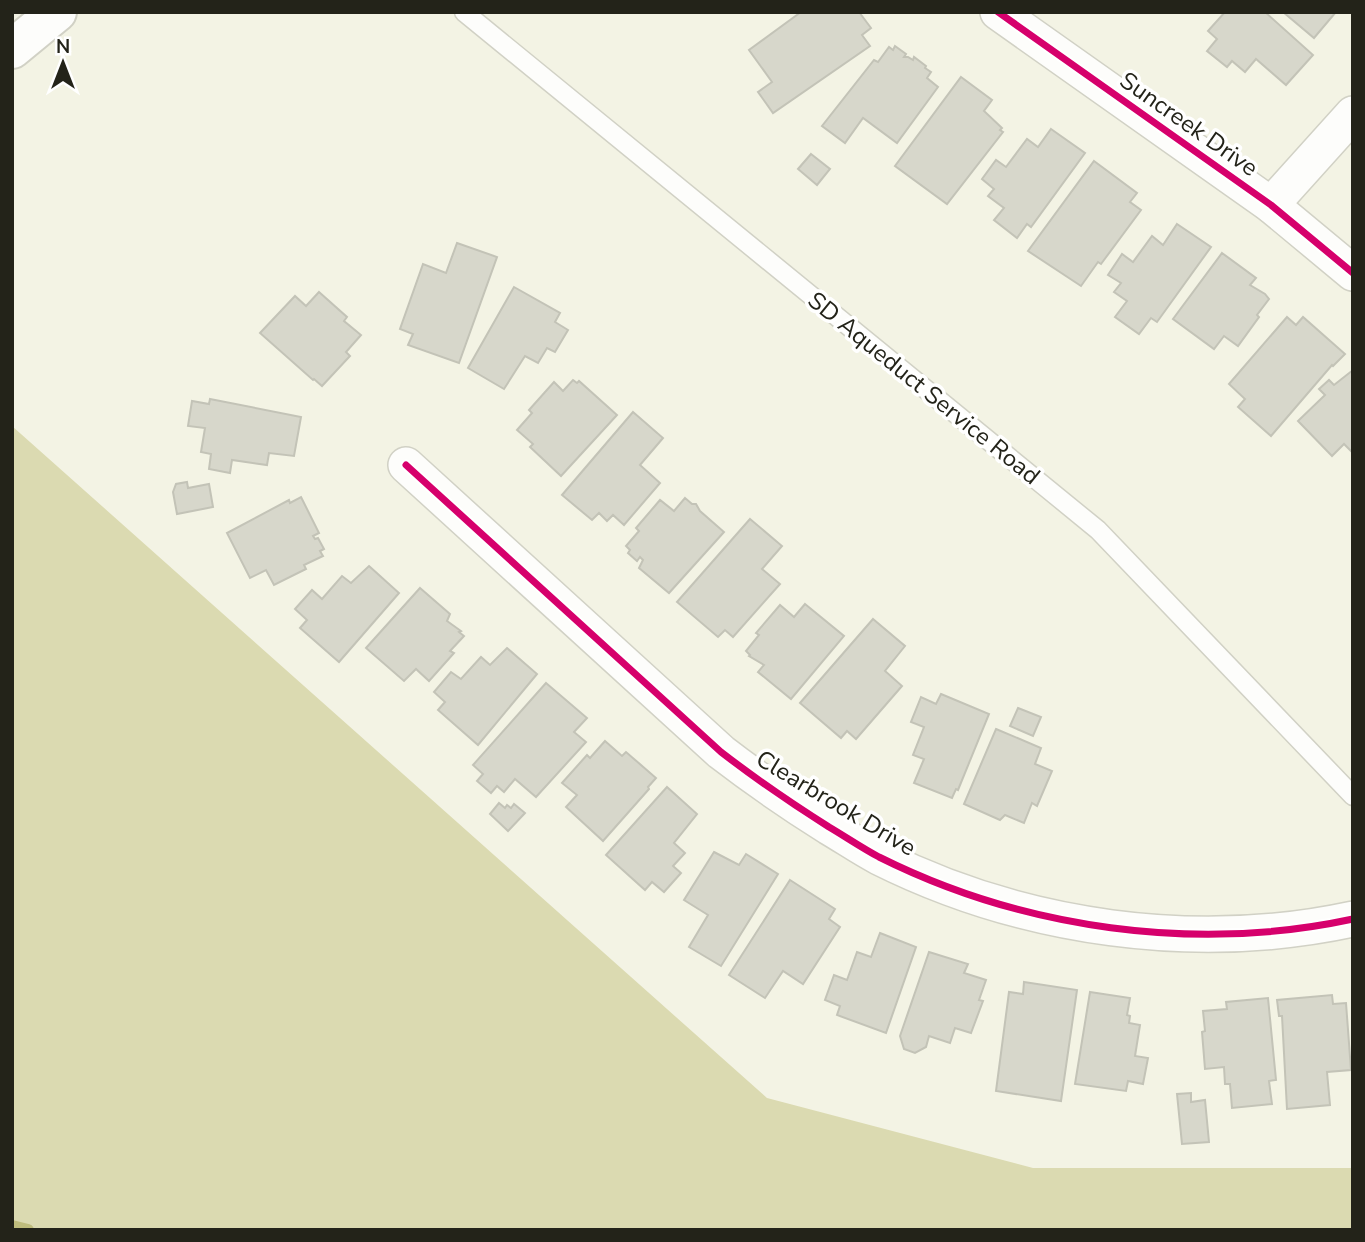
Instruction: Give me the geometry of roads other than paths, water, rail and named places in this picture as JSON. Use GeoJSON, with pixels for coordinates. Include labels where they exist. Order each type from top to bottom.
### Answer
{"type":"FeatureCollection","features":[{"type":"Feature","properties":{"kind":"main road"},"geometry":{"type":"LineString","coordinates":[[12,50],[57,12]]}},
{"type":"Feature","properties":{"kind":"street","name":"Suncreek Drive"},"geometry":{"type":"LineString","coordinates":[[998,12],[1271,205],[1353,273]]}},
{"type":"Feature","properties":{"kind":"street"},"geometry":{"type":"LineString","coordinates":[[1271,205],[1353,114]]}},
{"type":"Feature","properties":{"kind":"street","name":"Clearbrook Drive"},"geometry":{"type":"LineString","coordinates":[[405,465],[720,751],[767,788],[877,856],[929,880],[983,900],[1039,915],[1118,929],[1152,933],[1246,933],[1303,928],[1353,919]]}},
{"type":"Feature","properties":{"kind":"lane","name":"SD Aqueduct Service Road"},"geometry":{"type":"LineString","coordinates":[[464,12],[1098,530],[1353,796]]}},
{"type":"Feature","properties":{"kind":"waterway"},"geometry":{"type":"LineString","coordinates":[[12,1226],[28,1230]]}}]}
